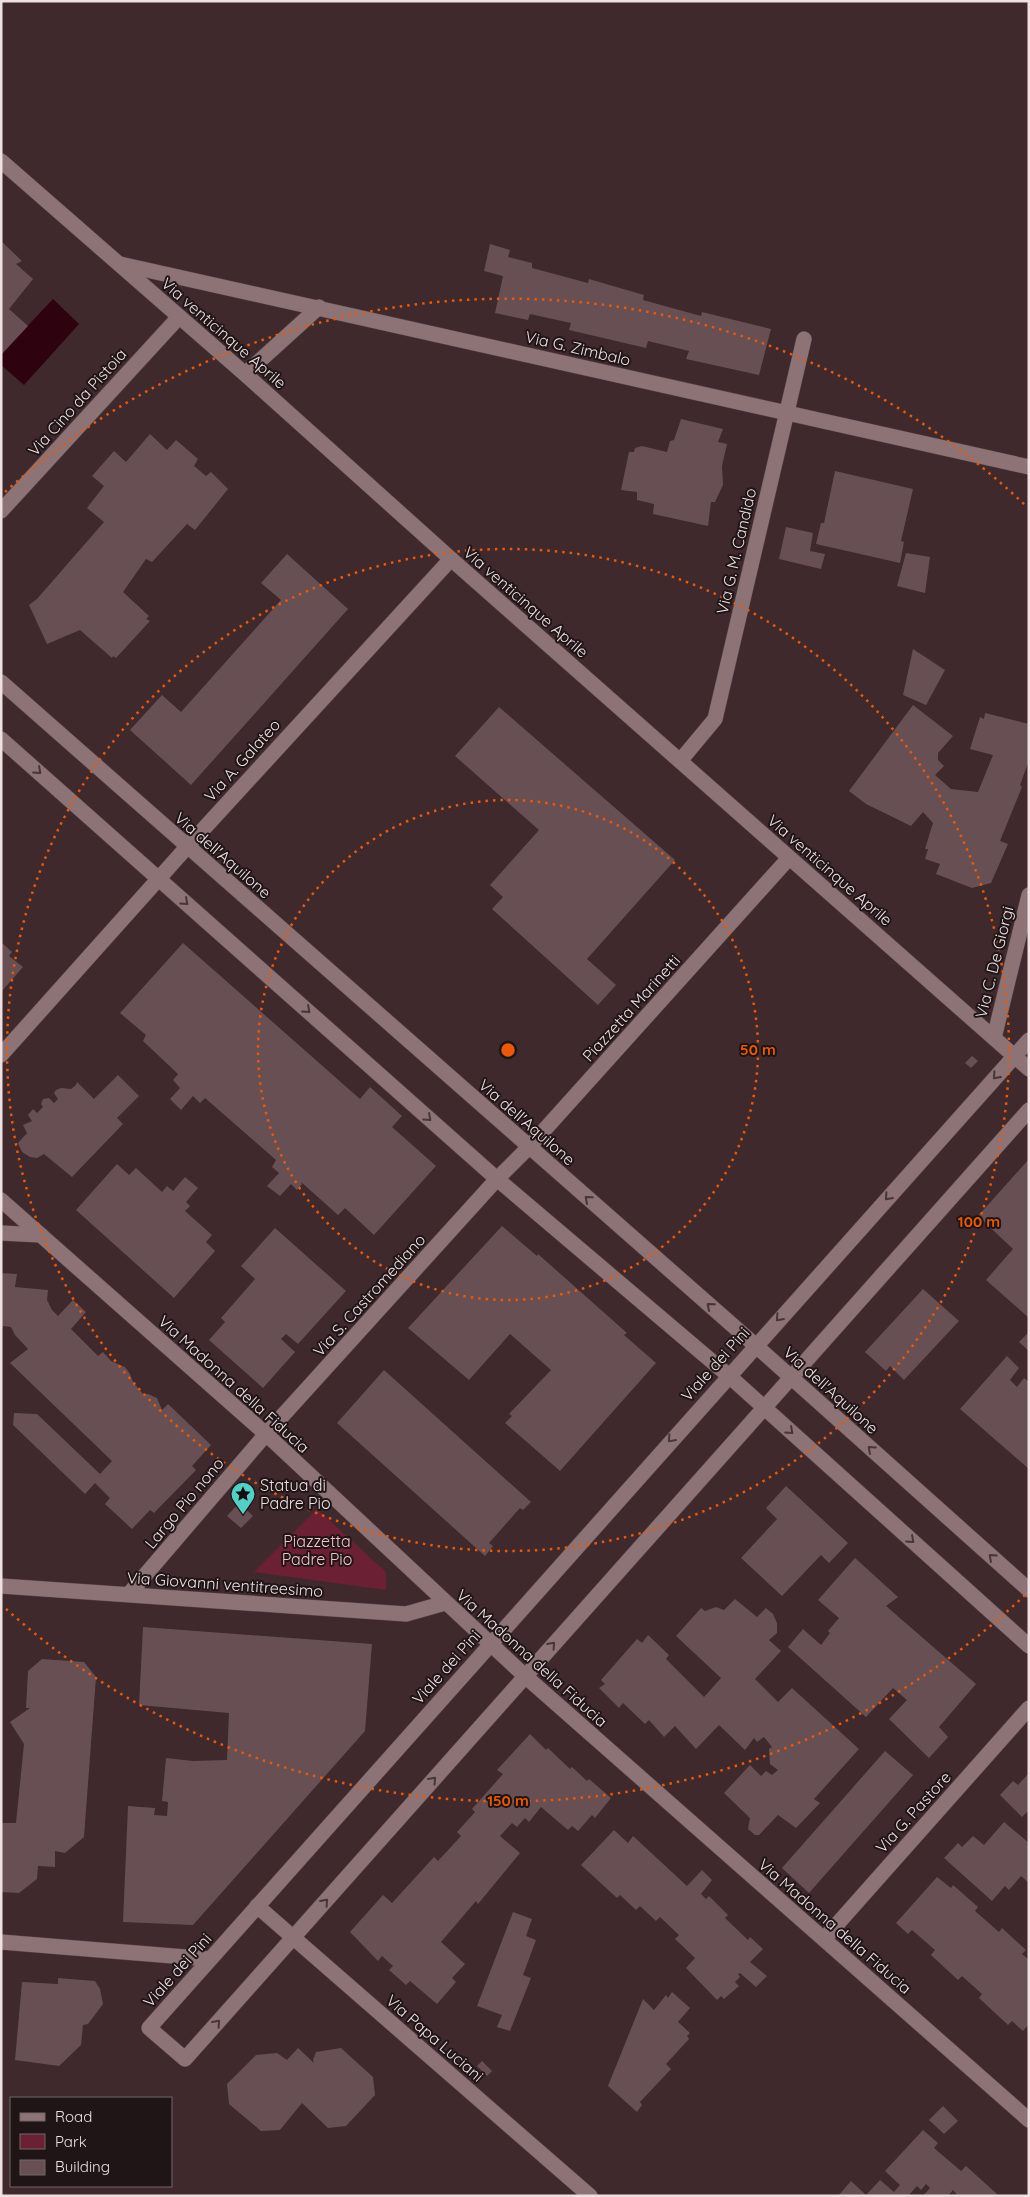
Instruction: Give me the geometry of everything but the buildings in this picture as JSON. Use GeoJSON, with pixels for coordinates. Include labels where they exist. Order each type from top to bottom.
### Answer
{"type":"FeatureCollection","features":[{"type":"Feature","properties":{"kind":"street","name":"Via venticinque Aprile"},"geometry":{"type":"LineString","coordinates":[[1,161],[120,264],[178,318],[245,374],[451,559],[1029,1069]]}},
{"type":"Feature","properties":{"kind":"street","name":"Via G. Zimbalo"},"geometry":{"type":"LineString","coordinates":[[120,264],[1029,467]]}},
{"type":"Feature","properties":{"kind":"street"},"geometry":{"type":"LineString","coordinates":[[245,374],[319,307]]}},
{"type":"Feature","properties":{"kind":"street","name":"Via Cino da Pistoia"},"geometry":{"type":"LineString","coordinates":[[1,511],[178,318]]}},
{"type":"Feature","properties":{"kind":"street","name":"Via G. M. Candido"},"geometry":{"type":"LineString","coordinates":[[680,762],[715,719],[804,339]]}},
{"type":"Feature","properties":{"kind":"street","name":"Via A. Galateo"},"geometry":{"type":"LineString","coordinates":[[1,1054],[187,847],[451,559]]}},
{"type":"Feature","properties":{"kind":"street","name":"Via dell'Aquilone"},"geometry":{"type":"LineString","coordinates":[[1,682],[755,1345],[1029,1590]]}},
{"type":"Feature","properties":{"kind":"street"},"geometry":{"type":"LineString","coordinates":[[1,738],[497,1179],[728,1375],[1029,1646]]}},
{"type":"Feature","properties":{"kind":"street","name":"Piazzetta Marinetti"},"geometry":{"type":"LineString","coordinates":[[497,1179],[529,1147],[790,858]]}},
{"type":"Feature","properties":{"kind":"street","name":"Via C. De Giorgi"},"geometry":{"type":"LineString","coordinates":[[994,1038],[1029,895]]}},
{"type":"Feature","properties":{"kind":"street","name":"Viale dei Pini"},"geometry":{"type":"LineString","coordinates":[[1029,1040],[728,1375],[148,2028],[185,2060],[763,1407],[1029,1110]]}},
{"type":"Feature","properties":{"kind":"street","name":"Via S. Castromediano"},"geometry":{"type":"LineString","coordinates":[[266,1434],[497,1179]]}},
{"type":"Feature","properties":{"kind":"street","name":"Via Madonna della Fiducia"},"geometry":{"type":"LineString","coordinates":[[1,1200],[266,1434],[490,1645],[1029,2120]]}},
{"type":"Feature","properties":{"kind":"street"},"geometry":{"type":"LineString","coordinates":[[1,1233],[41,1235]]}},
{"type":"Feature","properties":{"kind":"street","name":"Largo Pio nono"},"geometry":{"type":"LineString","coordinates":[[129,1594],[266,1434]]}},
{"type":"Feature","properties":{"kind":"street","name":"Via Giovanni ventitreesimo"},"geometry":{"type":"LineString","coordinates":[[1,1586],[406,1614],[445,1603]]}},
{"type":"Feature","properties":{"kind":"street","name":"Via G. Pastore"},"geometry":{"type":"LineString","coordinates":[[824,1940],[1029,1708]]}},
{"type":"Feature","properties":{"kind":"street","name":"Via Papa Luciani"},"geometry":{"type":"LineString","coordinates":[[257,1906],[590,2196]]}},
{"type":"Feature","properties":{"kind":"street"},"geometry":{"type":"LineString","coordinates":[[1,1942],[210,1958]]}},
{"type":"Feature","properties":{"kind":"green space","name":"Piazzetta Padre Pio"},"geometry":{"type":"Polygon","coordinates":[[[317,1509],[386,1572],[386,1590],[254,1572],[317,1509]]]}},
{"type":"Feature","properties":{"kind":"shaded area"},"geometry":{"type":"Polygon","coordinates":[[[53,299],[79,324],[24,385],[1,365],[1,354],[53,299]]]}},
{"type":"Feature","properties":{"kind":"place","name":"Statua di Padre Pio"},"geometry":{"type":"Point","coordinates":[243,1515]}}]}
